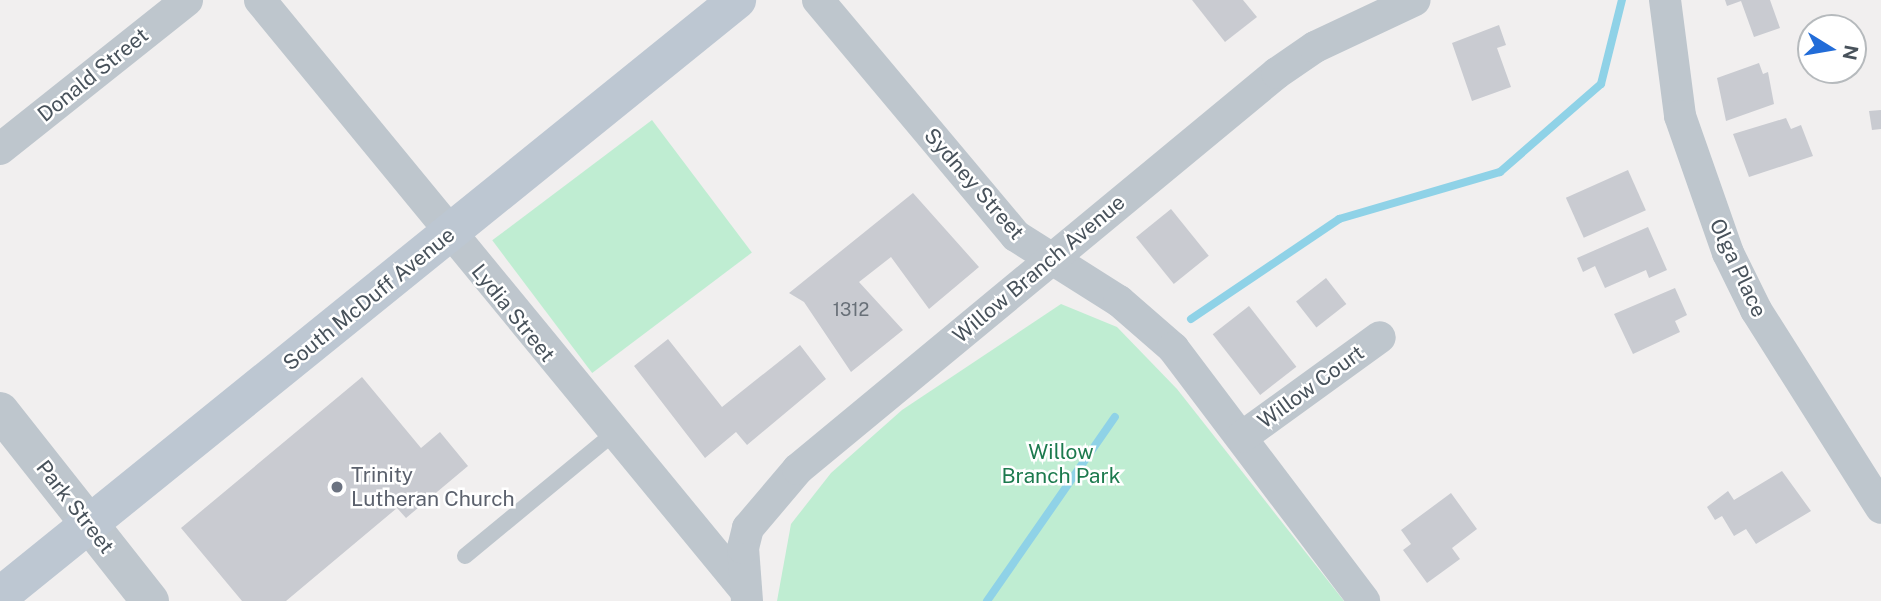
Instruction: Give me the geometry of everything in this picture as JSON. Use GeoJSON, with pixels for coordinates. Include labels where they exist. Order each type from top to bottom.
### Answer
{"type":"FeatureCollection","features":[{"type":"Feature","properties":{"kind":"main road","name":"South McDuff Avenue"},"geometry":{"type":"LineString","coordinates":[[0,596],[449,236],[737,0]]}},
{"type":"Feature","properties":{"kind":"street","name":"Donald Street"},"geometry":{"type":"LineString","coordinates":[[0,149],[187,0]]}},
{"type":"Feature","properties":{"kind":"street","name":"Lydia Street"},"geometry":{"type":"LineString","coordinates":[[260,0],[431,204],[449,236],[746,595]]}},
{"type":"Feature","properties":{"kind":"street","name":"Sydney Street"},"geometry":{"type":"LineString","coordinates":[[818,0],[1016,236],[1046,261],[1146,324],[1207,388],[1364,601]]}},
{"type":"Feature","properties":{"kind":"street","name":"Willow Branch Avenue"},"geometry":{"type":"LineString","coordinates":[[746,595],[743,548],[762,504],[1046,261],[1277,73],[1315,47],[1415,0]]}},
{"type":"Feature","properties":{"kind":"street","name":"Olga Place"},"geometry":{"type":"LineString","coordinates":[[1665,0],[1680,116],[1728,253],[1756,310],[1881,508]]}},
{"type":"Feature","properties":{"kind":"street","name":"Willow Court"},"geometry":{"type":"LineString","coordinates":[[1242,437],[1380,337]]}},
{"type":"Feature","properties":{"kind":"street","name":"Park Street"},"geometry":{"type":"LineString","coordinates":[[0,411],[150,601]]}},
{"type":"Feature","properties":{"kind":"lane"},"geometry":{"type":"LineString","coordinates":[[465,556],[612,434]]}},
{"type":"Feature","properties":{"kind":"green space"},"geometry":{"type":"Polygon","coordinates":[[[652,120],[752,253],[592,373],[492,240],[652,120]]]}},
{"type":"Feature","properties":{"kind":"green space","name":"Willow Branch Park"},"geometry":{"type":"Polygon","coordinates":[[[1061,304],[1117,327],[1177,389],[1344,601],[777,601],[791,524],[831,473],[902,410],[1061,304]]]}},
{"type":"Feature","properties":{"kind":"building"},"geometry":{"type":"Polygon","coordinates":[[[1192,0],[1243,0],[1257,17],[1225,42],[1192,0]]]}},
{"type":"Feature","properties":{"kind":"building"},"geometry":{"type":"Polygon","coordinates":[[[1725,0],[1770,0],[1780,28],[1754,37],[1741,1],[1727,6],[1725,0]]]}},
{"type":"Feature","properties":{"kind":"building"},"geometry":{"type":"Polygon","coordinates":[[[1499,25],[1506,45],[1497,48],[1511,87],[1472,101],[1452,43],[1499,25]]]}},
{"type":"Feature","properties":{"kind":"building"},"geometry":{"type":"Polygon","coordinates":[[[1759,63],[1763,74],[1768,72],[1774,104],[1726,121],[1717,78],[1759,63]]]}},
{"type":"Feature","properties":{"kind":"building"},"geometry":{"type":"Polygon","coordinates":[[[1881,110],[1881,129],[1872,130],[1869,111],[1881,110]]]}},
{"type":"Feature","properties":{"kind":"building"},"geometry":{"type":"Polygon","coordinates":[[[1786,118],[1791,129],[1801,125],[1813,156],[1749,177],[1733,134],[1786,118]]]}},
{"type":"Feature","properties":{"kind":"building"},"geometry":{"type":"Polygon","coordinates":[[[1628,170],[1646,210],[1584,238],[1566,198],[1628,170]]]}},
{"type":"Feature","properties":{"kind":"building"},"geometry":{"type":"Polygon","coordinates":[[[913,193],[979,267],[929,309],[891,257],[859,282],[903,330],[851,372],[804,302],[789,293],[913,193]]]}},
{"type":"Feature","properties":{"kind":"building"},"geometry":{"type":"Polygon","coordinates":[[[1171,209],[1209,256],[1174,284],[1136,237],[1171,209]]]}},
{"type":"Feature","properties":{"kind":"building"},"geometry":{"type":"Polygon","coordinates":[[[1648,227],[1667,270],[1649,278],[1646,270],[1605,288],[1595,266],[1583,272],[1577,258],[1648,227]]]}},
{"type":"Feature","properties":{"kind":"building"},"geometry":{"type":"Polygon","coordinates":[[[1326,278],[1346,304],[1316,327],[1296,301],[1326,278]]]}},
{"type":"Feature","properties":{"kind":"building"},"geometry":{"type":"Polygon","coordinates":[[[1675,288],[1687,315],[1675,321],[1680,332],[1633,354],[1614,314],[1675,288]]]}},
{"type":"Feature","properties":{"kind":"building"},"geometry":{"type":"Polygon","coordinates":[[[1249,306],[1296,367],[1260,395],[1213,334],[1249,306]]]}},
{"type":"Feature","properties":{"kind":"building"},"geometry":{"type":"Polygon","coordinates":[[[668,339],[722,407],[800,345],[826,379],[747,445],[736,432],[705,458],[634,366],[668,339]]]}},
{"type":"Feature","properties":{"kind":"building","name":"Trinity Lutheran Church"},"geometry":{"type":"Polygon","coordinates":[[[362,377],[421,448],[440,432],[468,466],[406,518],[397,508],[286,601],[242,601],[181,528],[362,377]]]}},
{"type":"Feature","properties":{"kind":"building"},"geometry":{"type":"Polygon","coordinates":[[[1782,471],[1811,511],[1756,544],[1746,529],[1734,536],[1722,516],[1715,520],[1707,507],[1728,491],[1734,500],[1782,471]]]}},
{"type":"Feature","properties":{"kind":"building"},"geometry":{"type":"Polygon","coordinates":[[[1451,493],[1477,529],[1452,548],[1460,559],[1427,583],[1403,550],[1411,544],[1401,530],[1451,493]]]}},
{"type":"Feature","properties":{"kind":"waterway"},"geometry":{"type":"LineString","coordinates":[[1191,319],[1339,219],[1500,172],[1601,84],[1622,0]]}},
{"type":"Feature","properties":{"kind":"waterway"},"geometry":{"type":"LineString","coordinates":[[987,601],[1115,417]]}},
{"type":"Feature","properties":{"kind":"place","name":"Trinity Lutheran Church"},"geometry":{"type":"Point","coordinates":[337,487]}}]}
